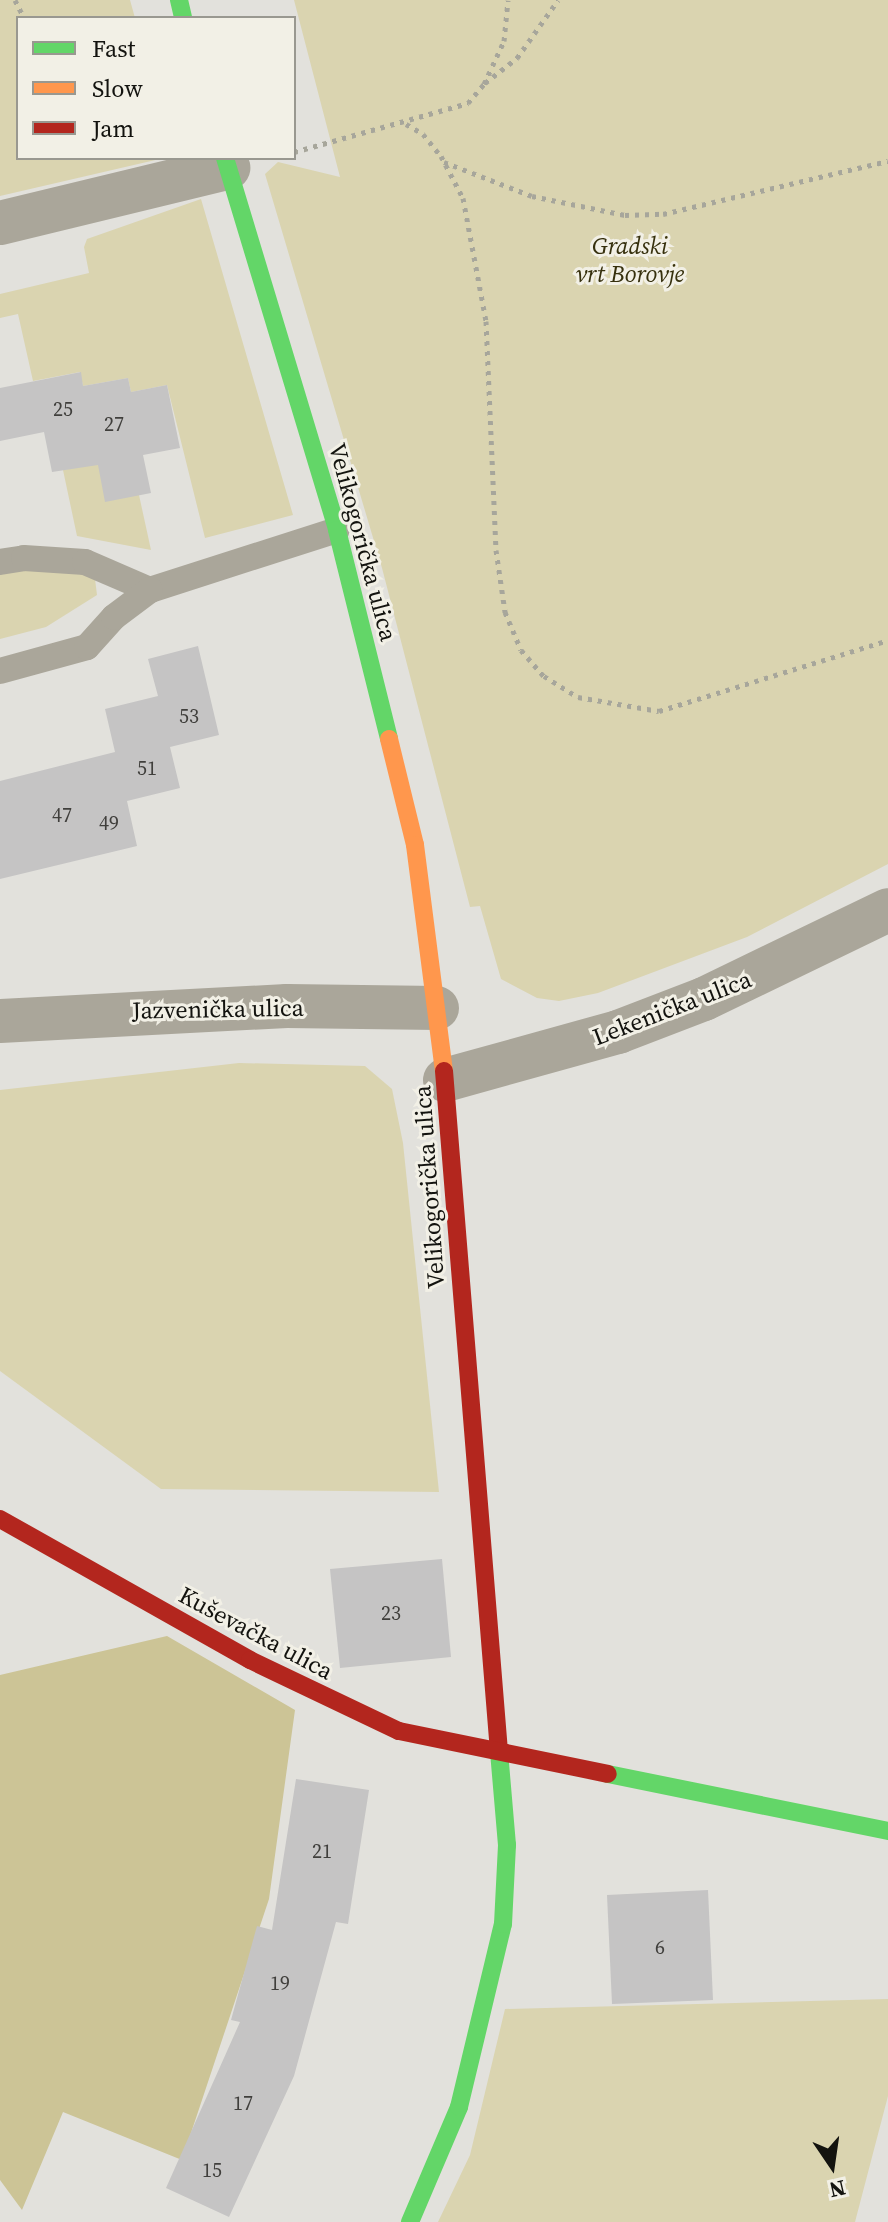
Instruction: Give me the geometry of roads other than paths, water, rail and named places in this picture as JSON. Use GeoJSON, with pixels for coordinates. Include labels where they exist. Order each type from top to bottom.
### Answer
{"type":"FeatureCollection","features":[{"type":"Feature","properties":{"kind":"street"},"geometry":{"type":"LineString","coordinates":[[0,223],[226,163]]}},
{"type":"Feature","properties":{"kind":"street","name":"Velikogorička ulica"},"geometry":{"type":"LineString","coordinates":[[226,163],[337,530],[415,845],[445,1080],[503,1753],[507,1845],[498,1950],[459,2107],[410,2222]]}},
{"type":"Feature","properties":{"kind":"street","name":"Lekenička ulica"},"geometry":{"type":"LineString","coordinates":[[445,1080],[618,1032],[788,963],[888,910]]}},
{"type":"Feature","properties":{"kind":"street","name":"Jazvenička ulica"},"geometry":{"type":"LineString","coordinates":[[0,1021],[287,1006],[437,1008]]}},
{"type":"Feature","properties":{"kind":"street","name":"Kuševačka ulica"},"geometry":{"type":"LineString","coordinates":[[0,1519],[336,1703],[399,1731],[888,1831]]}},
{"type":"Feature","properties":{"kind":"lane"},"geometry":{"type":"LineString","coordinates":[[0,671],[87,647],[114,617],[150,590],[337,530]]}},
{"type":"Feature","properties":{"kind":"lane"},"geometry":{"type":"LineString","coordinates":[[0,562],[24,558],[85,562],[150,590]]}},
{"type":"Feature","properties":{"kind":"park label","name":"Gradski vrt Borovje"},"geometry":{"type":"Point","coordinates":[630,260]}}]}
